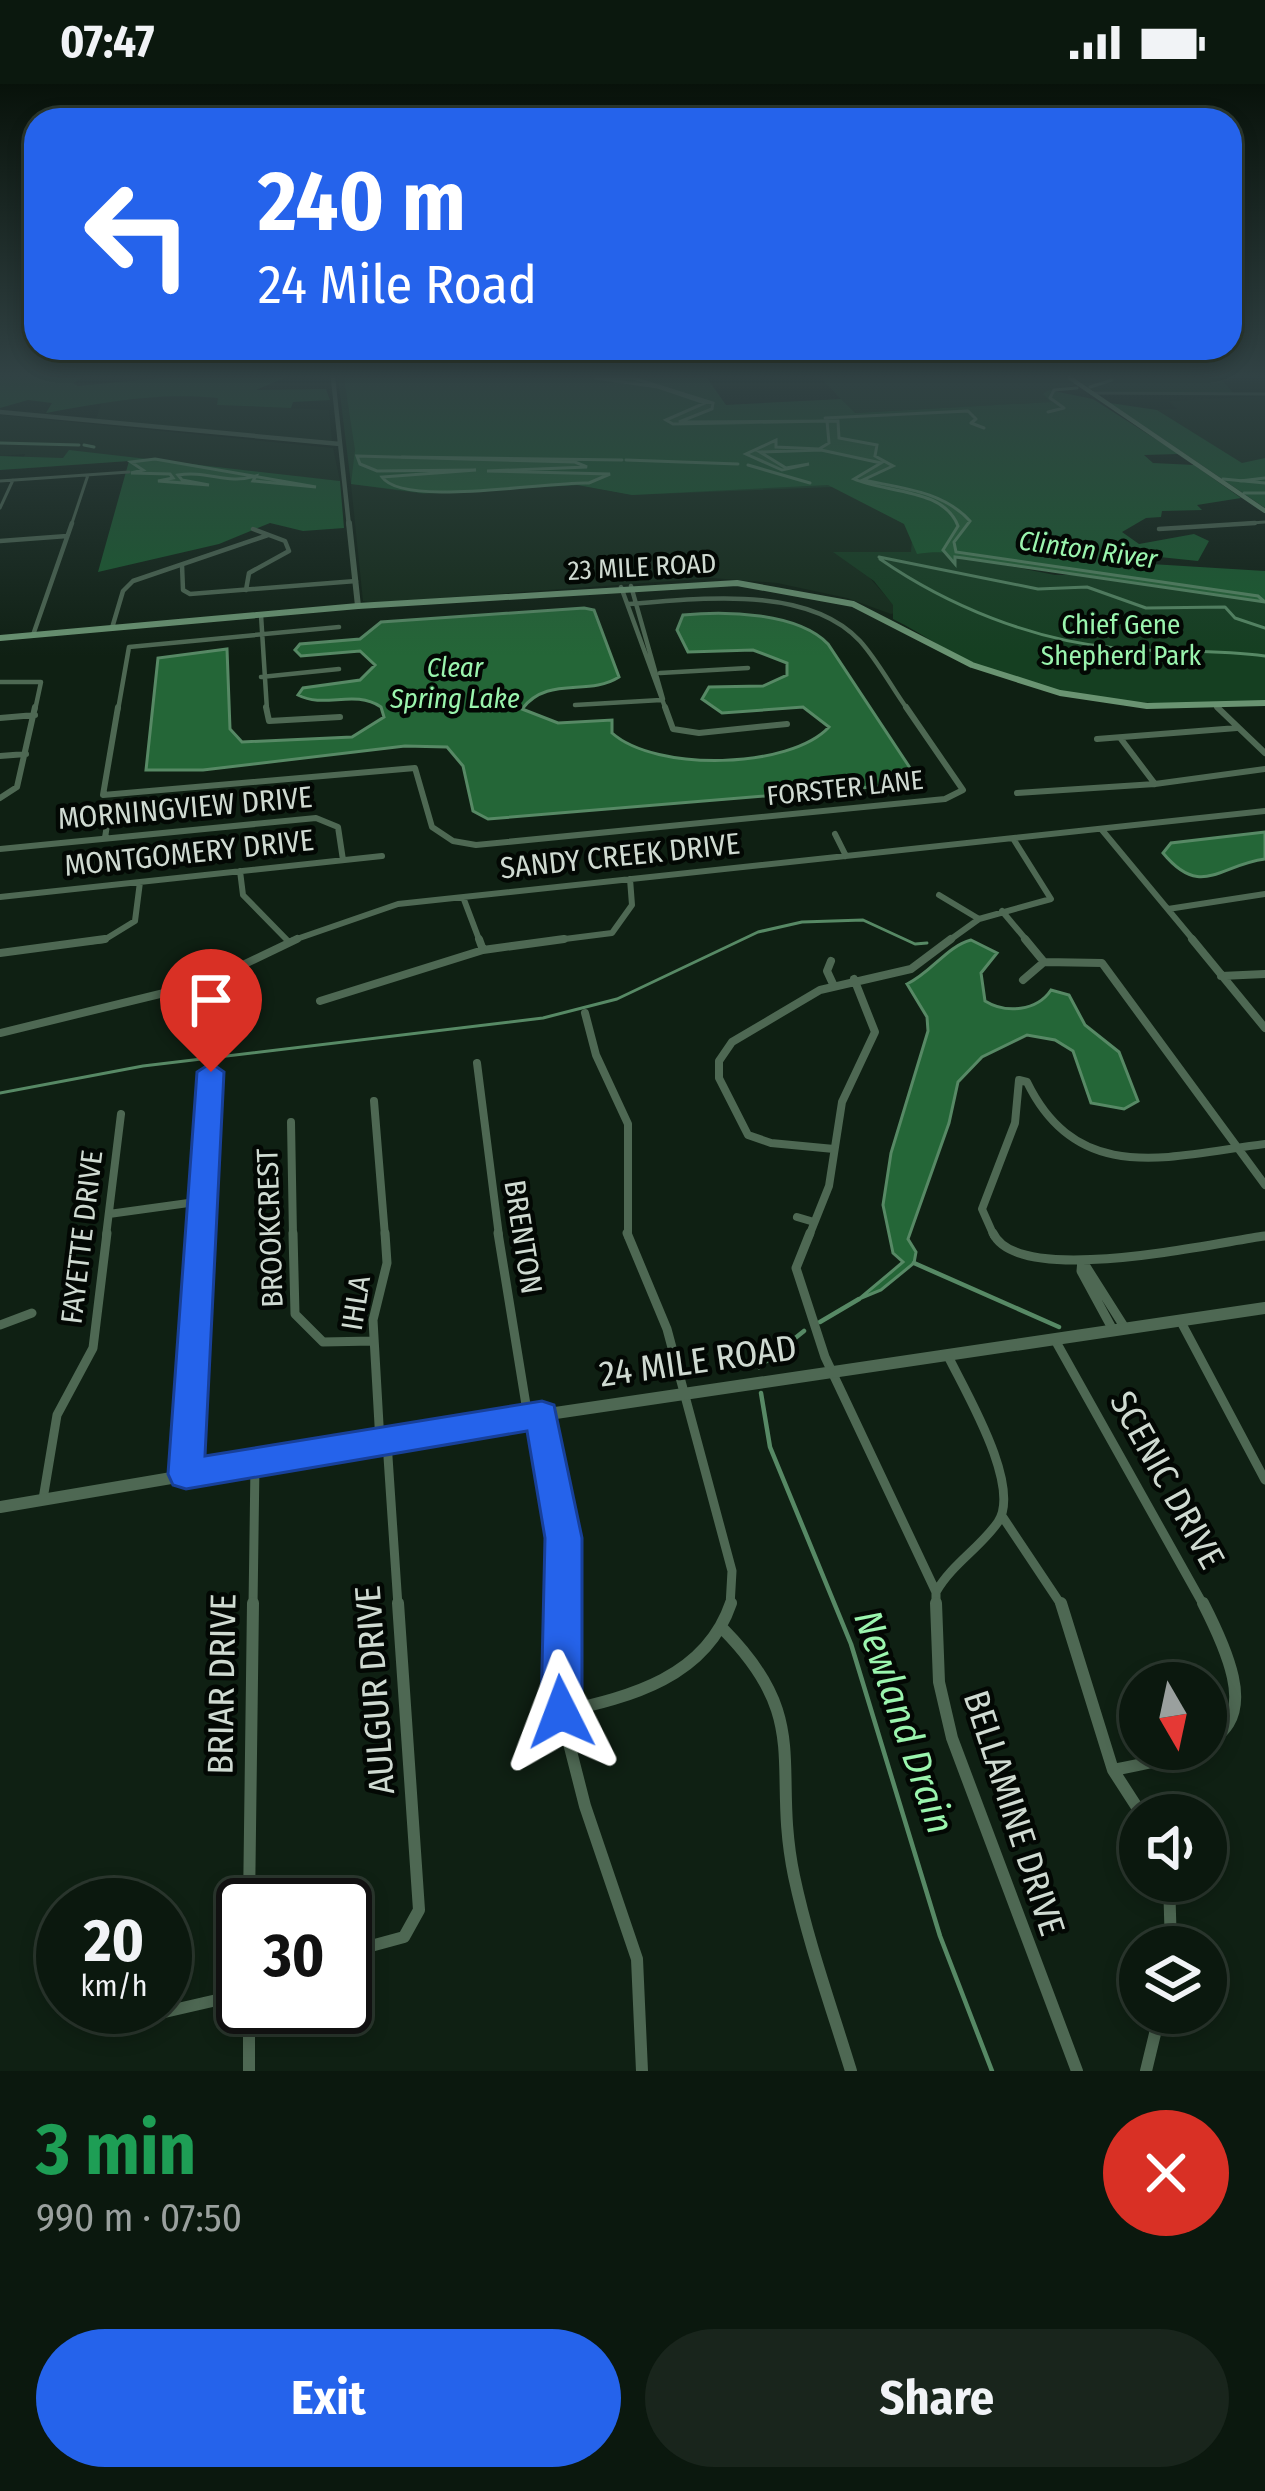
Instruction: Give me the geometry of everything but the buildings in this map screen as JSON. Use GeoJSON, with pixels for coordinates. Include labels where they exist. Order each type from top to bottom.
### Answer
{"type":"FeatureCollection","features":[{"type":"Feature","properties":{"kind":"main road"},"geometry":{"type":"LineString","coordinates":[[1208,471],[1265,512]]}},
{"type":"Feature","properties":{"kind":"main road","name":"23 MILE ROAD"},"geometry":{"type":"LineString","coordinates":[[0,638],[718,582],[818,594],[887,617],[972,665],[1032,686],[1114,703],[1265,704]]}},
{"type":"Feature","properties":{"kind":"street"},"geometry":{"type":"LineString","coordinates":[[343,471],[358,607]]}},
{"type":"Feature","properties":{"kind":"street"},"geometry":{"type":"LineString","coordinates":[[0,481],[129,472]]}},
{"type":"Feature","properties":{"kind":"street"},"geometry":{"type":"LineString","coordinates":[[33,635],[88,475]]}},
{"type":"Feature","properties":{"kind":"street"},"geometry":{"type":"LineString","coordinates":[[0,508],[13,480]]}},
{"type":"Feature","properties":{"kind":"street"},"geometry":{"type":"LineString","coordinates":[[1159,530],[1265,522]]}},
{"type":"Feature","properties":{"kind":"street"},"geometry":{"type":"LineString","coordinates":[[246,590],[249,573],[289,554],[287,542],[253,530]]}},
{"type":"Feature","properties":{"kind":"street"},"geometry":{"type":"LineString","coordinates":[[112,628],[127,585],[268,535]]}},
{"type":"Feature","properties":{"kind":"street"},"geometry":{"type":"LineString","coordinates":[[0,542],[67,536]]}},
{"type":"Feature","properties":{"kind":"street"},"geometry":{"type":"LineString","coordinates":[[182,565],[187,593],[356,580]]}},
{"type":"Feature","properties":{"kind":"street"},"geometry":{"type":"LineString","coordinates":[[626,587],[671,728],[681,733],[787,724]]}},
{"type":"Feature","properties":{"kind":"street","name":"FORSTER LANE"},"geometry":{"type":"LineString","coordinates":[[259,631],[129,647],[102,792],[106,796],[415,768],[428,821],[446,842],[476,844],[954,798],[963,790],[860,641],[840,625],[743,601],[632,603]]}},
{"type":"Feature","properties":{"kind":"street"},"geometry":{"type":"LineString","coordinates":[[257,616],[270,721],[340,717]]}},
{"type":"Feature","properties":{"kind":"street"},"geometry":{"type":"LineString","coordinates":[[259,631],[339,627]]}},
{"type":"Feature","properties":{"kind":"street"},"geometry":{"type":"LineString","coordinates":[[656,673],[748,668]]}},
{"type":"Feature","properties":{"kind":"street"},"geometry":{"type":"LineString","coordinates":[[261,676],[339,669]]}},
{"type":"Feature","properties":{"kind":"street"},"geometry":{"type":"LineString","coordinates":[[0,682],[39,680],[26,754],[10,796],[0,798]]}},
{"type":"Feature","properties":{"kind":"street"},"geometry":{"type":"LineString","coordinates":[[575,705],[663,700]]}},
{"type":"Feature","properties":{"kind":"street"},"geometry":{"type":"LineString","coordinates":[[1219,705],[1265,753]]}},
{"type":"Feature","properties":{"kind":"street"},"geometry":{"type":"LineString","coordinates":[[0,718],[34,715]]}},
{"type":"Feature","properties":{"kind":"street"},"geometry":{"type":"LineString","coordinates":[[1097,739],[1237,728]]}},
{"type":"Feature","properties":{"kind":"street"},"geometry":{"type":"LineString","coordinates":[[1120,738],[1155,784]]}},
{"type":"Feature","properties":{"kind":"street"},"geometry":{"type":"LineString","coordinates":[[0,756],[26,754]]}},
{"type":"Feature","properties":{"kind":"street"},"geometry":{"type":"LineString","coordinates":[[1017,793],[1155,784],[1265,769]]}},
{"type":"Feature","properties":{"kind":"street","name":"SANDY CREEK DRIVE"},"geometry":{"type":"LineString","coordinates":[[0,1034],[194,986],[290,942],[391,905],[1265,812]]}},
{"type":"Feature","properties":{"kind":"street"},"geometry":{"type":"LineString","coordinates":[[106,838],[108,818]]}},
{"type":"Feature","properties":{"kind":"street","name":"MORNINGVIEW DRIVE"},"geometry":{"type":"LineString","coordinates":[[0,849],[316,818],[338,827],[343,860]]}},
{"type":"Feature","properties":{"kind":"street"},"geometry":{"type":"LineString","coordinates":[[1102,829],[1265,1028]]}},
{"type":"Feature","properties":{"kind":"street"},"geometry":{"type":"LineString","coordinates":[[835,833],[846,856]]}},
{"type":"Feature","properties":{"kind":"street"},"geometry":{"type":"LineString","coordinates":[[834,1149],[751,1137],[718,1073],[732,1042],[833,984],[920,965],[979,919],[1051,898],[1013,838]]}},
{"type":"Feature","properties":{"kind":"street","name":"MONTGOMERY DRIVE"},"geometry":{"type":"LineString","coordinates":[[0,897],[382,856]]}},
{"type":"Feature","properties":{"kind":"street"},"geometry":{"type":"LineString","coordinates":[[240,871],[243,895],[290,942]]}},
{"type":"Feature","properties":{"kind":"street"},"geometry":{"type":"LineString","coordinates":[[320,1001],[483,950],[612,933],[632,905],[630,879]]}},
{"type":"Feature","properties":{"kind":"street"},"geometry":{"type":"LineString","coordinates":[[0,953],[118,935],[135,920],[140,882]]}},
{"type":"Feature","properties":{"kind":"street"},"geometry":{"type":"LineString","coordinates":[[1167,909],[1265,894]]}},
{"type":"Feature","properties":{"kind":"street"},"geometry":{"type":"LineString","coordinates":[[939,895],[979,919]]}},
{"type":"Feature","properties":{"kind":"street"},"geometry":{"type":"LineString","coordinates":[[463,897],[483,950]]}},
{"type":"Feature","properties":{"kind":"street"},"geometry":{"type":"LineString","coordinates":[[1001,910],[1044,962]]}},
{"type":"Feature","properties":{"kind":"street"},"geometry":{"type":"LineString","coordinates":[[1023,980],[1044,962],[1095,959],[1265,1185]]}},
{"type":"Feature","properties":{"kind":"street"},"geometry":{"type":"LineString","coordinates":[[831,961],[827,971],[833,984]]}},
{"type":"Feature","properties":{"kind":"street"},"geometry":{"type":"LineString","coordinates":[[1222,976],[1265,974]]}},
{"type":"Feature","properties":{"kind":"street","name":"BELLAMINE DRIVE"},"geometry":{"type":"LineString","coordinates":[[854,979],[875,1032],[842,1102],[829,1186],[796,1268],[834,1371],[936,1592],[939,1682],[952,1738],[1077,2071]]}},
{"type":"Feature","properties":{"kind":"street"},"geometry":{"type":"LineString","coordinates":[[561,1712],[649,1691],[691,1662],[723,1629],[733,1594],[732,1571],[662,1314],[625,1229],[628,1124],[601,1066],[586,1013]]}},
{"type":"Feature","properties":{"kind":"street"},"geometry":{"type":"LineString","coordinates":[[186,1474],[212,1063]]}},
{"type":"Feature","properties":{"kind":"street","name":"BRENTON"},"geometry":{"type":"LineString","coordinates":[[477,1063],[484,1145],[535,1416],[564,1538],[561,1712],[585,1806],[637,1959],[642,2071]]}},
{"type":"Feature","properties":{"kind":"street"},"geometry":{"type":"LineString","coordinates":[[1265,1144],[1150,1159],[1111,1156],[1050,1123],[1027,1082],[1019,1080],[1015,1124],[985,1196],[984,1221],[997,1242],[1025,1258],[1048,1263],[1265,1236]]}},
{"type":"Feature","properties":{"kind":"street","name":"IHLA"},"geometry":{"type":"LineString","coordinates":[[374,1101],[387,1263],[373,1342],[384,1441]]}},
{"type":"Feature","properties":{"kind":"street","name":"FAYETTE DRIVE"},"geometry":{"type":"LineString","coordinates":[[43,1499],[57,1415],[93,1348],[121,1114]]}},
{"type":"Feature","properties":{"kind":"street","name":"BROOKCREST"},"geometry":{"type":"LineString","coordinates":[[291,1122],[295,1314],[308,1333],[327,1344],[373,1342]]}},
{"type":"Feature","properties":{"kind":"street"},"geometry":{"type":"LineString","coordinates":[[109,1214],[202,1202]]}},
{"type":"Feature","properties":{"kind":"street"},"geometry":{"type":"LineString","coordinates":[[797,1216],[814,1222]]}},
{"type":"Feature","properties":{"kind":"street"},"geometry":{"type":"LineString","coordinates":[[1082,1261],[1119,1329]]}},
{"type":"Feature","properties":{"kind":"street","name":"24 MILE ROAD"},"geometry":{"type":"LineString","coordinates":[[0,1507],[683,1392],[1265,1307]]}},
{"type":"Feature","properties":{"kind":"street"},"geometry":{"type":"LineString","coordinates":[[0,1325],[32,1313]]}},
{"type":"Feature","properties":{"kind":"street"},"geometry":{"type":"LineString","coordinates":[[1180,1320],[1265,1480]]}},
{"type":"Feature","properties":{"kind":"street","name":"SCENIC DRIVE"},"geometry":{"type":"LineString","coordinates":[[1054,1339],[1233,1657],[1246,1699],[1241,1720],[1224,1741],[1114,1770]]}},
{"type":"Feature","properties":{"kind":"street"},"geometry":{"type":"LineString","coordinates":[[947,1354],[1001,1478],[1001,1516],[1060,1603],[1114,1770],[1129,1794]]}},
{"type":"Feature","properties":{"kind":"street","name":"AULGUR DRIVE"},"geometry":{"type":"LineString","coordinates":[[372,1944],[410,1932],[420,1900],[384,1441]]}},
{"type":"Feature","properties":{"kind":"street","name":"BRIAR DRIVE"},"geometry":{"type":"LineString","coordinates":[[249,1878],[255,1463]]}},
{"type":"Feature","properties":{"kind":"street"},"geometry":{"type":"LineString","coordinates":[[936,1592],[951,1567],[1001,1516]]}},
{"type":"Feature","properties":{"kind":"street"},"geometry":{"type":"LineString","coordinates":[[723,1629],[763,1667],[777,1698],[787,1753],[789,1856],[850,2071]]}},
{"type":"Feature","properties":{"kind":"street"},"geometry":{"type":"LineString","coordinates":[[249,2034],[249,2071]]}},
{"type":"Feature","properties":{"kind":"street"},"geometry":{"type":"LineString","coordinates":[[1145,2071],[1155,2034]]}},
{"type":"Feature","properties":{"kind":"shaded area"},"geometry":{"type":"Polygon","coordinates":[[[126,471],[250,471],[340,481],[344,528],[303,531],[270,523],[219,544],[98,572],[126,471]]]}},
{"type":"Feature","properties":{"kind":"shaded area"},"geometry":{"type":"Polygon","coordinates":[[[232,471],[338,471],[340,481],[232,471]]]}},
{"type":"Feature","properties":{"kind":"shaded area"},"geometry":{"type":"Polygon","coordinates":[[[353,471],[1202,471],[1241,498],[1197,505],[1202,510],[1162,511],[1161,517],[1146,518],[1122,532],[1139,544],[1194,534],[1209,541],[1198,561],[1121,553],[1102,561],[1265,571],[1265,601],[961,554],[917,554],[904,524],[828,485],[632,495],[577,485],[424,493],[351,484],[353,471]]]}},
{"type":"Feature","properties":{"kind":"shaded area"},"geometry":{"type":"Polygon","coordinates":[[[1210,471],[1265,471],[1265,508],[1210,471]]]}},
{"type":"Feature","properties":{"kind":"shaded area"},"geometry":{"type":"Polygon","coordinates":[[[351,484],[577,485],[632,495],[832,484],[893,503],[938,564],[861,568],[900,612],[891,614],[847,598],[777,583],[712,578],[374,603],[363,601],[351,484]]]}},
{"type":"Feature","properties":{"kind":"green space","name":"Chief Gene Shepherd Park"},"geometry":{"type":"Polygon","coordinates":[[[349,471],[850,471],[955,518],[943,550],[948,554],[1055,575],[1100,575],[1265,602],[1265,702],[1158,703],[1085,697],[1015,681],[971,662],[893,619],[893,605],[874,581],[833,552],[911,552],[913,527],[833,487],[632,495],[581,485],[424,494],[351,484],[349,471]]]}},
{"type":"Feature","properties":{"kind":"water"},"geometry":{"type":"Polygon","coordinates":[[[224,471],[255,476],[178,475],[209,485],[158,481],[173,478],[170,474],[131,473],[224,471]]]}},
{"type":"Feature","properties":{"kind":"water"},"geometry":{"type":"Polygon","coordinates":[[[466,471],[610,474],[589,483],[446,492],[395,486],[382,477],[466,471]]]}},
{"type":"Feature","properties":{"kind":"water"},"geometry":{"type":"Polygon","coordinates":[[[868,471],[883,471],[863,480],[934,497],[959,511],[970,521],[954,542],[956,552],[1258,596],[1265,602],[955,557],[955,564],[943,550],[958,526],[951,514],[927,498],[854,479],[868,471]]]}},
{"type":"Feature","properties":{"kind":"water"},"geometry":{"type":"Polygon","coordinates":[[[256,477],[316,487],[253,481],[256,477]]]}},
{"type":"Feature","properties":{"kind":"water","name":"Clear Spring Lake"},"geometry":{"type":"Polygon","coordinates":[[[594,610],[619,677],[594,686],[544,692],[522,709],[558,723],[612,720],[612,733],[632,746],[690,759],[755,758],[785,751],[829,727],[803,707],[722,713],[702,699],[709,687],[763,686],[787,675],[787,663],[753,650],[688,652],[677,630],[683,615],[739,614],[780,620],[815,633],[828,644],[920,783],[488,819],[473,811],[463,766],[447,747],[405,746],[203,770],[146,770],[158,658],[227,649],[230,729],[242,742],[352,737],[384,717],[381,707],[360,700],[298,695],[303,688],[360,680],[375,665],[360,651],[301,656],[295,650],[300,644],[360,639],[381,622],[594,610]]]}},
{"type":"Feature","properties":{"kind":"water"},"geometry":{"type":"Polygon","coordinates":[[[1265,832],[1265,859],[1211,876],[1188,874],[1163,853],[1171,843],[1265,832]]]}},
{"type":"Feature","properties":{"kind":"water"},"geometry":{"type":"Polygon","coordinates":[[[971,940],[997,953],[981,973],[985,1001],[1002,1008],[1021,1008],[1038,1002],[1051,990],[1069,995],[1085,1025],[1119,1052],[1138,1101],[1124,1109],[1091,1103],[1073,1051],[1055,1040],[1027,1035],[982,1057],[958,1082],[949,1123],[908,1239],[916,1252],[914,1263],[881,1290],[859,1299],[903,1262],[893,1253],[883,1205],[891,1153],[928,1031],[927,1017],[907,984],[971,940]]]}},
{"type":"Feature","properties":{"kind":"waterway"},"geometry":{"type":"LineString","coordinates":[[768,471],[810,483]]}},
{"type":"Feature","properties":{"kind":"waterway"},"geometry":{"type":"LineString","coordinates":[[1242,481],[1265,478]]}},
{"type":"Feature","properties":{"kind":"waterway"},"geometry":{"type":"LineString","coordinates":[[1223,479],[1242,481]]}},
{"type":"Feature","properties":{"kind":"waterway"},"geometry":{"type":"LineString","coordinates":[[1242,481],[1265,483]]}},
{"type":"Feature","properties":{"kind":"waterway"},"geometry":{"type":"LineString","coordinates":[[1244,493],[1265,493]]}},
{"type":"Feature","properties":{"kind":"waterway"},"geometry":{"type":"LineString","coordinates":[[879,557],[1038,589],[1087,587],[1146,608],[1225,607],[1235,618],[1265,628]]}},
{"type":"Feature","properties":{"kind":"waterway"},"geometry":{"type":"LineString","coordinates":[[880,559],[962,606],[1053,637],[1115,648],[1265,656]]}},
{"type":"Feature","properties":{"kind":"waterway"},"geometry":{"type":"LineString","coordinates":[[0,1093],[143,1066],[543,1018],[617,999],[758,932],[802,922],[863,920],[915,944],[927,943]]}},
{"type":"Feature","properties":{"kind":"waterway"},"geometry":{"type":"LineString","coordinates":[[914,1263],[1059,1327]]}},
{"type":"Feature","properties":{"kind":"waterway","name":"Newland Drain"},"geometry":{"type":"LineString","coordinates":[[820,1322],[859,1299]]}},
{"type":"Feature","properties":{"kind":"waterway","name":"Newland Drain"},"geometry":{"type":"LineString","coordinates":[[759,1367],[804,1331]]}},
{"type":"Feature","properties":{"kind":"waterway","name":"Newland Drain"},"geometry":{"type":"LineString","coordinates":[[761,1393],[770,1447],[851,1644],[940,1936],[992,2071]]}},
{"type":"Feature","properties":{"kind":"route"},"geometry":{"type":"LineString","coordinates":[[211,1072],[186,1474],[542,1415],[564,1538],[561,1712]]}},
{"type":"Feature","properties":{"kind":"water label","name":"Clinton River"},"geometry":{"type":"Point","coordinates":[1088,550]}}]}
